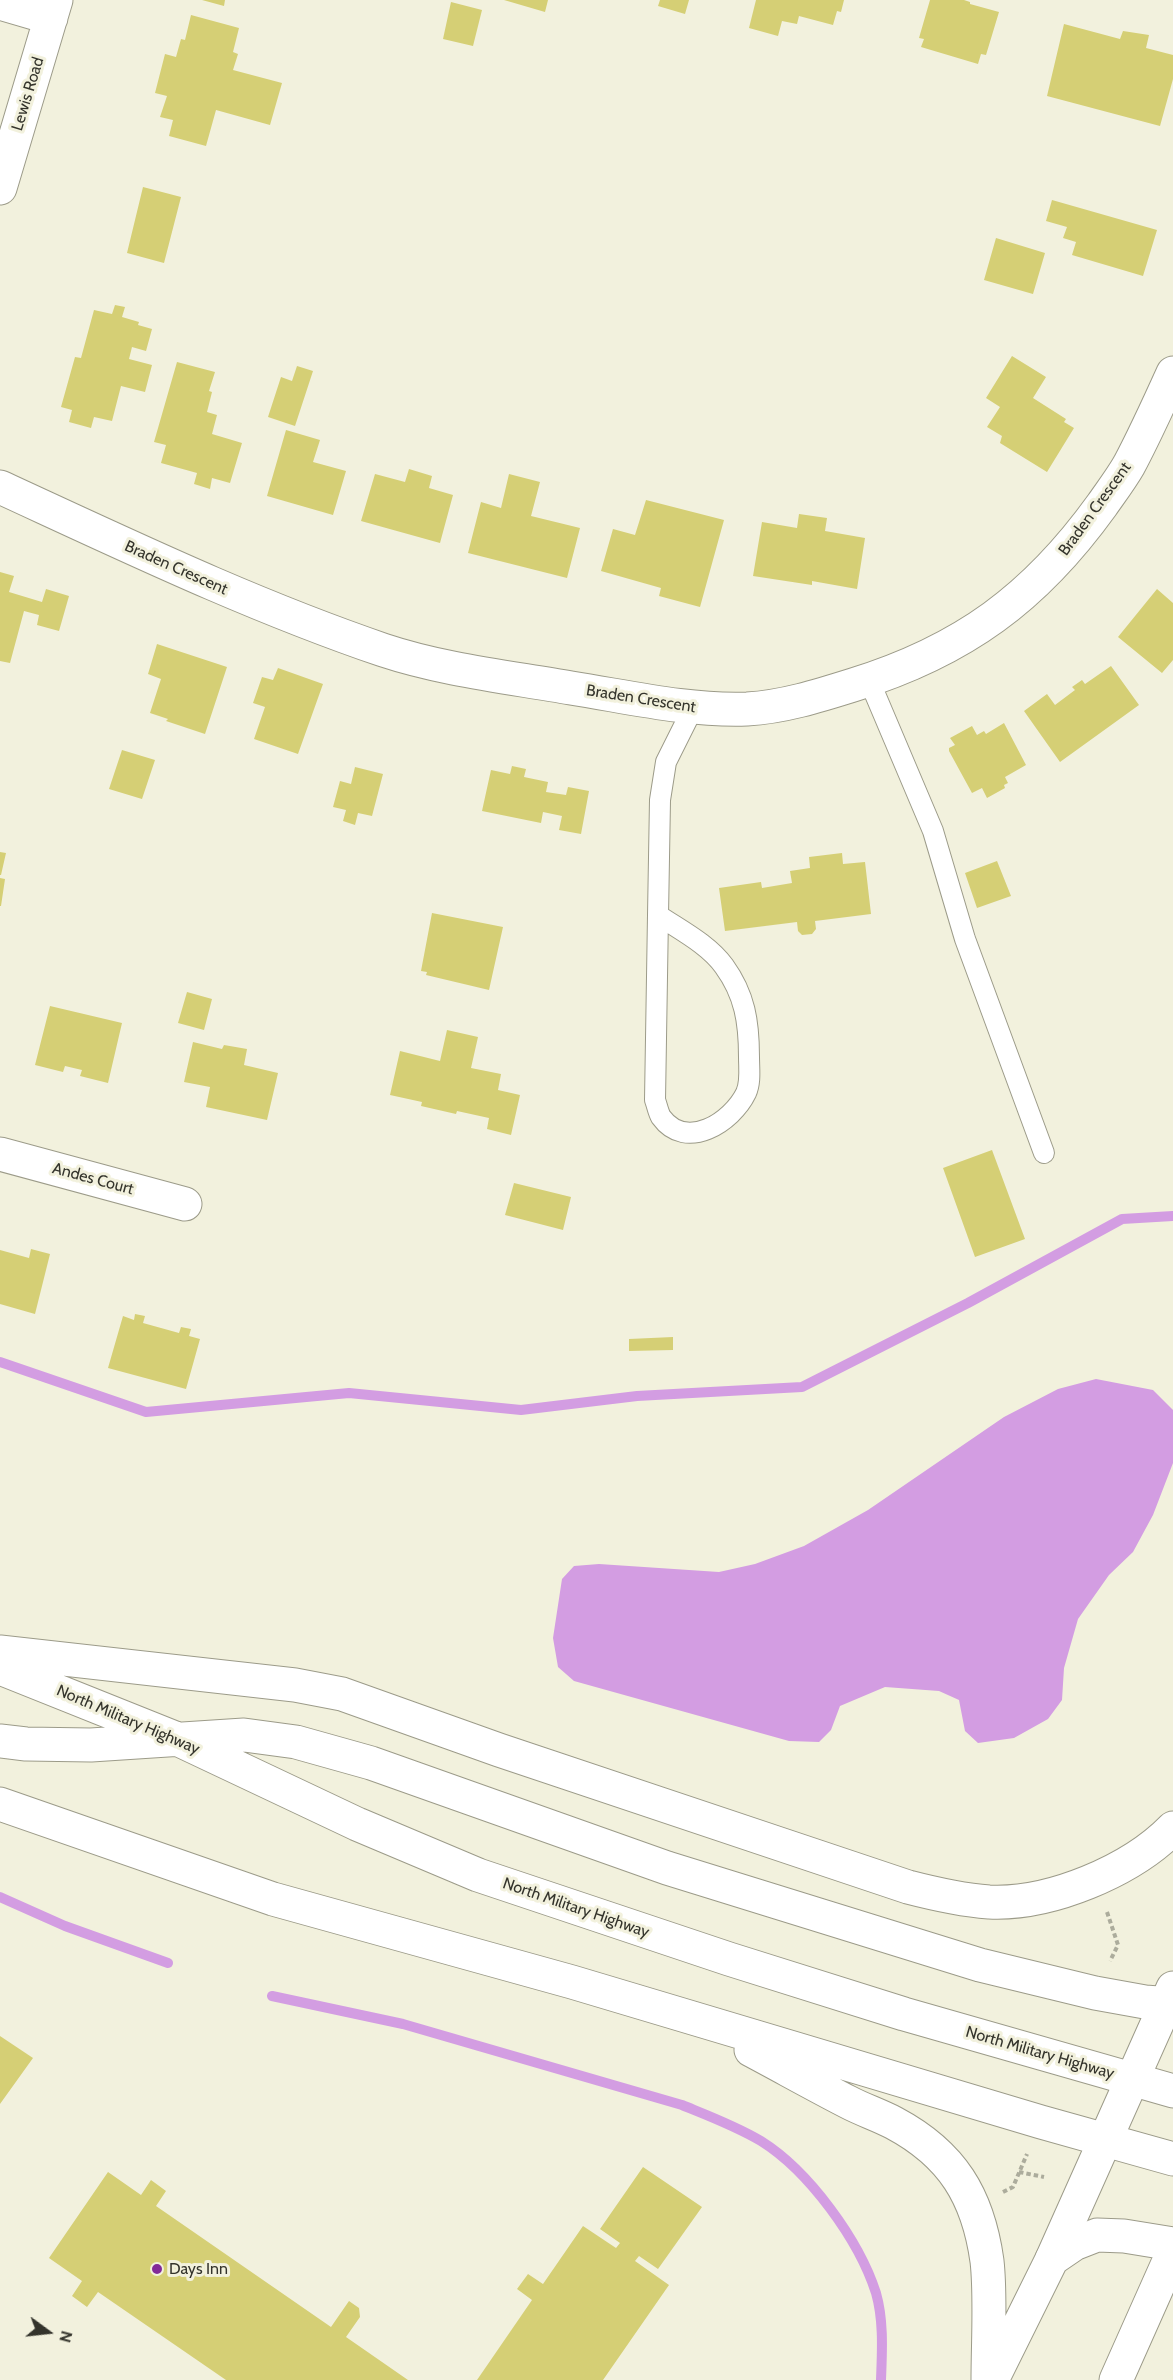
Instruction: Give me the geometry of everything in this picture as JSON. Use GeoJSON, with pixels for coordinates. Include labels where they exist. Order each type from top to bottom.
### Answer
{"type":"FeatureCollection","features":[{"type":"Feature","properties":{"kind":"main road"},"geometry":{"type":"LineString","coordinates":[[0,3],[54,9]]}},
{"type":"Feature","properties":{"kind":"main road","name":"Lewis Road"},"geometry":{"type":"LineString","coordinates":[[0,188],[54,9]]}},
{"type":"Feature","properties":{"kind":"main road","name":"Braden Crescent"},"geometry":{"type":"LineString","coordinates":[[0,487],[206,582],[386,651],[468,671],[693,708],[749,709],[805,700],[918,663],[1004,611],[1042,578],[1079,537],[1127,468],[1153,419],[1173,373]]}},
{"type":"Feature","properties":{"kind":"main road","name":"Andes Court"},"geometry":{"type":"LineString","coordinates":[[0,1154],[185,1204]]}},
{"type":"Feature","properties":{"kind":"main road"},"geometry":{"type":"LineString","coordinates":[[0,1652],[294,1685],[342,1694],[510,1754],[908,1887],[966,1900],[992,1902],[1027,1899],[1096,1879],[1133,1861],[1173,1828]]}},
{"type":"Feature","properties":{"kind":"main road","name":"North Military Highway"},"geometry":{"type":"LineString","coordinates":[[0,1668],[175,1738],[357,1824],[478,1875],[729,1959],[926,2020],[1173,2091]]}},
{"type":"Feature","properties":{"kind":"main road"},"geometry":{"type":"LineString","coordinates":[[0,1741],[69,1745],[244,1736],[296,1742],[327,1749],[657,1864],[836,1922],[980,1965],[1095,1993],[1171,1999],[1052,2259],[990,2380]]}},
{"type":"Feature","properties":{"kind":"main road"},"geometry":{"type":"LineString","coordinates":[[0,1804],[273,1899],[562,1979],[1105,2140],[1173,2158]]}},
{"type":"Feature","properties":{"kind":"main road"},"geometry":{"type":"LineString","coordinates":[[688,2017],[851,2103],[900,2126],[946,2161],[961,2181],[969,2198],[982,2238],[987,2263],[990,2380]]}},
{"type":"Feature","properties":{"kind":"main road"},"geometry":{"type":"LineString","coordinates":[[1052,2259],[1074,2244],[1097,2235],[1124,2236],[1173,2244]]}},
{"type":"Feature","properties":{"kind":"main road"},"geometry":{"type":"LineString","coordinates":[[1116,2380],[1173,2252]]}},
{"type":"Feature","properties":{"kind":"lane"},"geometry":{"type":"LineString","coordinates":[[869,680],[933,831],[965,939],[1044,1153]]}},
{"type":"Feature","properties":{"kind":"lane"},"geometry":{"type":"LineString","coordinates":[[658,915],[710,951],[723,965],[740,993],[749,1023],[749,1079],[746,1093],[730,1116],[710,1129],[692,1134],[675,1129],[668,1123],[662,1117],[655,1100],[658,915],[660,800],[666,762],[693,708]]}},
{"type":"Feature","properties":{"kind":"path"},"geometry":{"type":"LineString","coordinates":[[1107,1911],[1118,1946],[1108,1966]]}},
{"type":"Feature","properties":{"kind":"path"},"geometry":{"type":"LineString","coordinates":[[1001,2193],[1012,2187],[1027,2154]]}},
{"type":"Feature","properties":{"kind":"path"},"geometry":{"type":"LineString","coordinates":[[1019,2172],[1044,2177]]}},
{"type":"Feature","properties":{"kind":"shaded area"},"geometry":{"type":"Polygon","coordinates":[[[1096,1379],[1153,1390],[1173,1410],[1173,1463],[1153,1515],[1133,1552],[1109,1575],[1078,1619],[1064,1668],[1062,1700],[1048,1719],[1014,1738],[978,1743],[965,1731],[959,1700],[939,1691],[885,1687],[840,1706],[831,1730],[819,1742],[789,1741],[574,1681],[558,1667],[553,1638],[562,1579],[574,1566],[599,1564],[719,1572],[755,1564],[804,1546],[868,1510],[1004,1417],[1058,1389],[1096,1379]]]}},
{"type":"Feature","properties":{"kind":"building"},"geometry":{"type":"Polygon","coordinates":[[[202,0],[225,0],[224,6],[202,0]]]}},
{"type":"Feature","properties":{"kind":"building"},"geometry":{"type":"Polygon","coordinates":[[[504,0],[548,0],[545,12],[504,0]]]}},
{"type":"Feature","properties":{"kind":"building"},"geometry":{"type":"Polygon","coordinates":[[[660,0],[689,0],[685,14],[658,6],[660,0]]]}},
{"type":"Feature","properties":{"kind":"building"},"geometry":{"type":"Polygon","coordinates":[[[756,0],[844,0],[841,12],[837,11],[833,25],[799,16],[797,24],[782,21],[778,36],[749,28],[756,0]]]}},
{"type":"Feature","properties":{"kind":"building"},"geometry":{"type":"Polygon","coordinates":[[[930,0],[964,0],[970,4],[999,12],[986,55],[981,54],[978,64],[921,47],[924,39],[919,38],[930,0]]]}},
{"type":"Feature","properties":{"kind":"building"},"geometry":{"type":"Polygon","coordinates":[[[451,2],[482,10],[473,46],[443,39],[451,2]]]}},
{"type":"Feature","properties":{"kind":"building"},"geometry":{"type":"Polygon","coordinates":[[[191,15],[239,28],[233,52],[238,54],[233,70],[282,83],[270,125],[216,110],[206,146],[169,136],[173,120],[160,117],[167,96],[155,93],[165,54],[176,57],[181,39],[185,40],[191,15]]]}},
{"type":"Feature","properties":{"kind":"building"},"geometry":{"type":"Polygon","coordinates":[[[1064,24],[1120,39],[1123,31],[1149,35],[1146,48],[1173,55],[1173,79],[1160,126],[1047,96],[1064,24]]]}},
{"type":"Feature","properties":{"kind":"building"},"geometry":{"type":"Polygon","coordinates":[[[143,187],[181,197],[164,263],[127,253],[143,187]]]}},
{"type":"Feature","properties":{"kind":"building"},"geometry":{"type":"Polygon","coordinates":[[[1052,200],[1157,230],[1143,276],[1072,255],[1076,242],[1063,238],[1067,227],[1046,221],[1052,200]]]}},
{"type":"Feature","properties":{"kind":"building"},"geometry":{"type":"Polygon","coordinates":[[[996,238],[1045,253],[1033,294],[984,280],[996,238]]]}},
{"type":"Feature","properties":{"kind":"building"},"geometry":{"type":"Polygon","coordinates":[[[115,305],[125,307],[122,317],[152,329],[146,351],[132,347],[129,359],[152,365],[145,392],[121,386],[112,421],[94,417],[91,428],[69,422],[72,410],[61,407],[75,357],[81,358],[94,310],[112,314],[115,305]]]}},
{"type":"Feature","properties":{"kind":"building"},"geometry":{"type":"Polygon","coordinates":[[[1012,356],[1046,377],[1033,398],[1066,419],[1064,422],[1074,428],[1047,472],[1000,443],[1002,436],[987,427],[1000,407],[986,398],[1012,356]]]}},
{"type":"Feature","properties":{"kind":"building"},"geometry":{"type":"Polygon","coordinates":[[[177,362],[215,372],[209,391],[212,392],[207,412],[217,415],[212,434],[242,443],[230,483],[212,478],[210,489],[194,484],[197,473],[161,463],[166,445],[154,442],[177,362]]]}},
{"type":"Feature","properties":{"kind":"building"},"geometry":{"type":"Polygon","coordinates":[[[297,366],[313,371],[295,426],[268,417],[281,377],[292,381],[297,366]]]}},
{"type":"Feature","properties":{"kind":"building"},"geometry":{"type":"Polygon","coordinates":[[[286,430],[320,440],[313,462],[346,471],[333,515],[267,496],[286,430]]]}},
{"type":"Feature","properties":{"kind":"building"},"geometry":{"type":"Polygon","coordinates":[[[409,469],[432,476],[429,488],[453,495],[440,543],[361,521],[375,474],[405,482],[409,469]]]}},
{"type":"Feature","properties":{"kind":"building"},"geometry":{"type":"Polygon","coordinates":[[[509,474],[540,482],[531,516],[580,528],[567,578],[468,553],[481,502],[501,508],[509,474]]]}},
{"type":"Feature","properties":{"kind":"building"},"geometry":{"type":"Polygon","coordinates":[[[646,500],[724,520],[700,607],[659,596],[661,588],[601,571],[613,529],[635,535],[646,500]]]}},
{"type":"Feature","properties":{"kind":"building"},"geometry":{"type":"Polygon","coordinates":[[[799,514],[827,518],[825,531],[865,538],[857,589],[812,581],[812,585],[753,576],[762,522],[797,528],[799,514]]]}},
{"type":"Feature","properties":{"kind":"building"},"geometry":{"type":"Polygon","coordinates":[[[0,572],[14,576],[9,592],[42,602],[46,589],[69,596],[59,631],[37,625],[39,615],[24,611],[10,663],[0,661],[0,572]]]}},
{"type":"Feature","properties":{"kind":"building"},"geometry":{"type":"Polygon","coordinates":[[[1157,589],[1173,603],[1173,660],[1162,673],[1118,637],[1157,589]]]}},
{"type":"Feature","properties":{"kind":"building"},"geometry":{"type":"Polygon","coordinates":[[[157,644],[227,667],[205,734],[150,713],[161,679],[148,674],[157,644]]]}},
{"type":"Feature","properties":{"kind":"building"},"geometry":{"type":"Polygon","coordinates":[[[1111,666],[1139,705],[1060,762],[1024,711],[1047,694],[1055,705],[1075,690],[1072,687],[1082,680],[1085,684],[1111,666]]]}},
{"type":"Feature","properties":{"kind":"building"},"geometry":{"type":"Polygon","coordinates":[[[278,668],[323,684],[298,754],[254,739],[265,707],[253,703],[262,677],[273,680],[278,668]]]}},
{"type":"Feature","properties":{"kind":"building"},"geometry":{"type":"Polygon","coordinates":[[[1004,723],[1026,765],[1005,777],[1008,783],[1004,785],[1005,788],[987,798],[982,788],[972,793],[949,751],[949,748],[955,745],[950,738],[972,726],[977,735],[984,731],[986,734],[1004,723]]]}},
{"type":"Feature","properties":{"kind":"building"},"geometry":{"type":"Polygon","coordinates":[[[122,750],[155,760],[142,799],[109,789],[122,750]]]}},
{"type":"Feature","properties":{"kind":"building"},"geometry":{"type":"Polygon","coordinates":[[[512,766],[526,769],[524,777],[548,782],[546,792],[566,795],[568,787],[589,791],[581,834],[559,830],[562,816],[543,812],[541,823],[482,811],[491,770],[510,774],[512,766]]]}},
{"type":"Feature","properties":{"kind":"building"},"geometry":{"type":"Polygon","coordinates":[[[355,767],[383,774],[372,816],[358,813],[355,825],[343,821],[346,810],[333,807],[340,781],[351,784],[355,767]]]}},
{"type":"Feature","properties":{"kind":"building"},"geometry":{"type":"Polygon","coordinates":[[[0,852],[6,853],[1,875],[0,875],[0,852]]]}},
{"type":"Feature","properties":{"kind":"building"},"geometry":{"type":"Polygon","coordinates":[[[842,853],[843,864],[865,862],[871,914],[815,921],[816,929],[812,934],[802,935],[798,931],[797,922],[725,931],[719,888],[761,882],[762,888],[792,883],[790,871],[810,868],[809,857],[842,853]]]}},
{"type":"Feature","properties":{"kind":"building"},"geometry":{"type":"Polygon","coordinates":[[[997,861],[1011,896],[977,908],[965,873],[997,861]]]}},
{"type":"Feature","properties":{"kind":"building"},"geometry":{"type":"Polygon","coordinates":[[[0,878],[5,879],[1,906],[0,906],[0,878]]]}},
{"type":"Feature","properties":{"kind":"building"},"geometry":{"type":"Polygon","coordinates":[[[432,913],[503,927],[489,990],[426,975],[427,972],[421,971],[432,913]]]}},
{"type":"Feature","properties":{"kind":"building"},"geometry":{"type":"Polygon","coordinates":[[[187,992],[212,999],[204,1030],[178,1023],[187,992]]]}},
{"type":"Feature","properties":{"kind":"building"},"geometry":{"type":"Polygon","coordinates":[[[50,1006],[122,1023],[108,1083],[80,1076],[82,1070],[65,1066],[63,1072],[35,1065],[50,1006]]]}},
{"type":"Feature","properties":{"kind":"building"},"geometry":{"type":"Polygon","coordinates":[[[447,1030],[478,1037],[471,1068],[501,1074],[498,1090],[520,1095],[511,1135],[487,1129],[489,1118],[421,1106],[422,1102],[390,1095],[400,1051],[440,1061],[447,1030]]]}},
{"type":"Feature","properties":{"kind":"building"},"geometry":{"type":"Polygon","coordinates":[[[193,1042],[222,1049],[224,1045],[247,1049],[244,1065],[278,1073],[267,1120],[206,1107],[210,1087],[184,1082],[193,1042]]]}},
{"type":"Feature","properties":{"kind":"building"},"geometry":{"type":"Polygon","coordinates":[[[992,1150],[1025,1239],[975,1257],[943,1168],[992,1150]]]}},
{"type":"Feature","properties":{"kind":"building"},"geometry":{"type":"Polygon","coordinates":[[[514,1183],[571,1197],[563,1230],[505,1215],[514,1183]]]}},
{"type":"Feature","properties":{"kind":"building"},"geometry":{"type":"Polygon","coordinates":[[[31,1249],[50,1254],[35,1314],[0,1304],[0,1250],[29,1258],[31,1249]]]}},
{"type":"Feature","properties":{"kind":"building"},"geometry":{"type":"Polygon","coordinates":[[[135,1314],[145,1316],[143,1323],[179,1333],[181,1327],[191,1329],[189,1336],[200,1339],[186,1389],[108,1368],[123,1316],[134,1320],[135,1314]]]}},
{"type":"Feature","properties":{"kind":"building"},"geometry":{"type":"Polygon","coordinates":[[[673,1337],[673,1350],[629,1351],[629,1339],[673,1337]]]}},
{"type":"Feature","properties":{"kind":"building"},"geometry":{"type":"Polygon","coordinates":[[[0,2036],[33,2058],[0,2104],[0,2036]]]}},
{"type":"Feature","properties":{"kind":"building"},"geometry":{"type":"Polygon","coordinates":[[[643,2167],[702,2207],[658,2269],[639,2256],[635,2261],[669,2285],[603,2380],[477,2380],[532,2300],[517,2289],[528,2274],[543,2284],[583,2226],[616,2248],[620,2243],[600,2229],[643,2167]]]}},
{"type":"Feature","properties":{"kind":"building","name":"Days Inn"},"geometry":{"type":"Polygon","coordinates":[[[108,2172],[141,2195],[151,2180],[166,2191],[156,2206],[331,2327],[349,2301],[359,2308],[360,2317],[346,2337],[408,2380],[226,2380],[98,2292],[87,2307],[72,2296],[82,2281],[49,2258],[108,2172]]]}},
{"type":"Feature","properties":{"kind":"waterway"},"geometry":{"type":"LineString","coordinates":[[0,1362],[146,1412],[349,1393],[521,1410],[637,1396],[802,1387],[968,1303],[1122,1219],[1173,1216]]}},
{"type":"Feature","properties":{"kind":"waterway"},"geometry":{"type":"LineString","coordinates":[[0,1897],[65,1926],[168,1963]]}},
{"type":"Feature","properties":{"kind":"waterway"},"geometry":{"type":"LineString","coordinates":[[272,1996],[403,2024],[682,2105],[761,2141],[779,2154],[814,2188],[858,2251],[879,2304],[882,2336],[881,2380]]}},
{"type":"Feature","properties":{"kind":"place","name":"Days Inn"},"geometry":{"type":"Point","coordinates":[157,2269]}}]}
